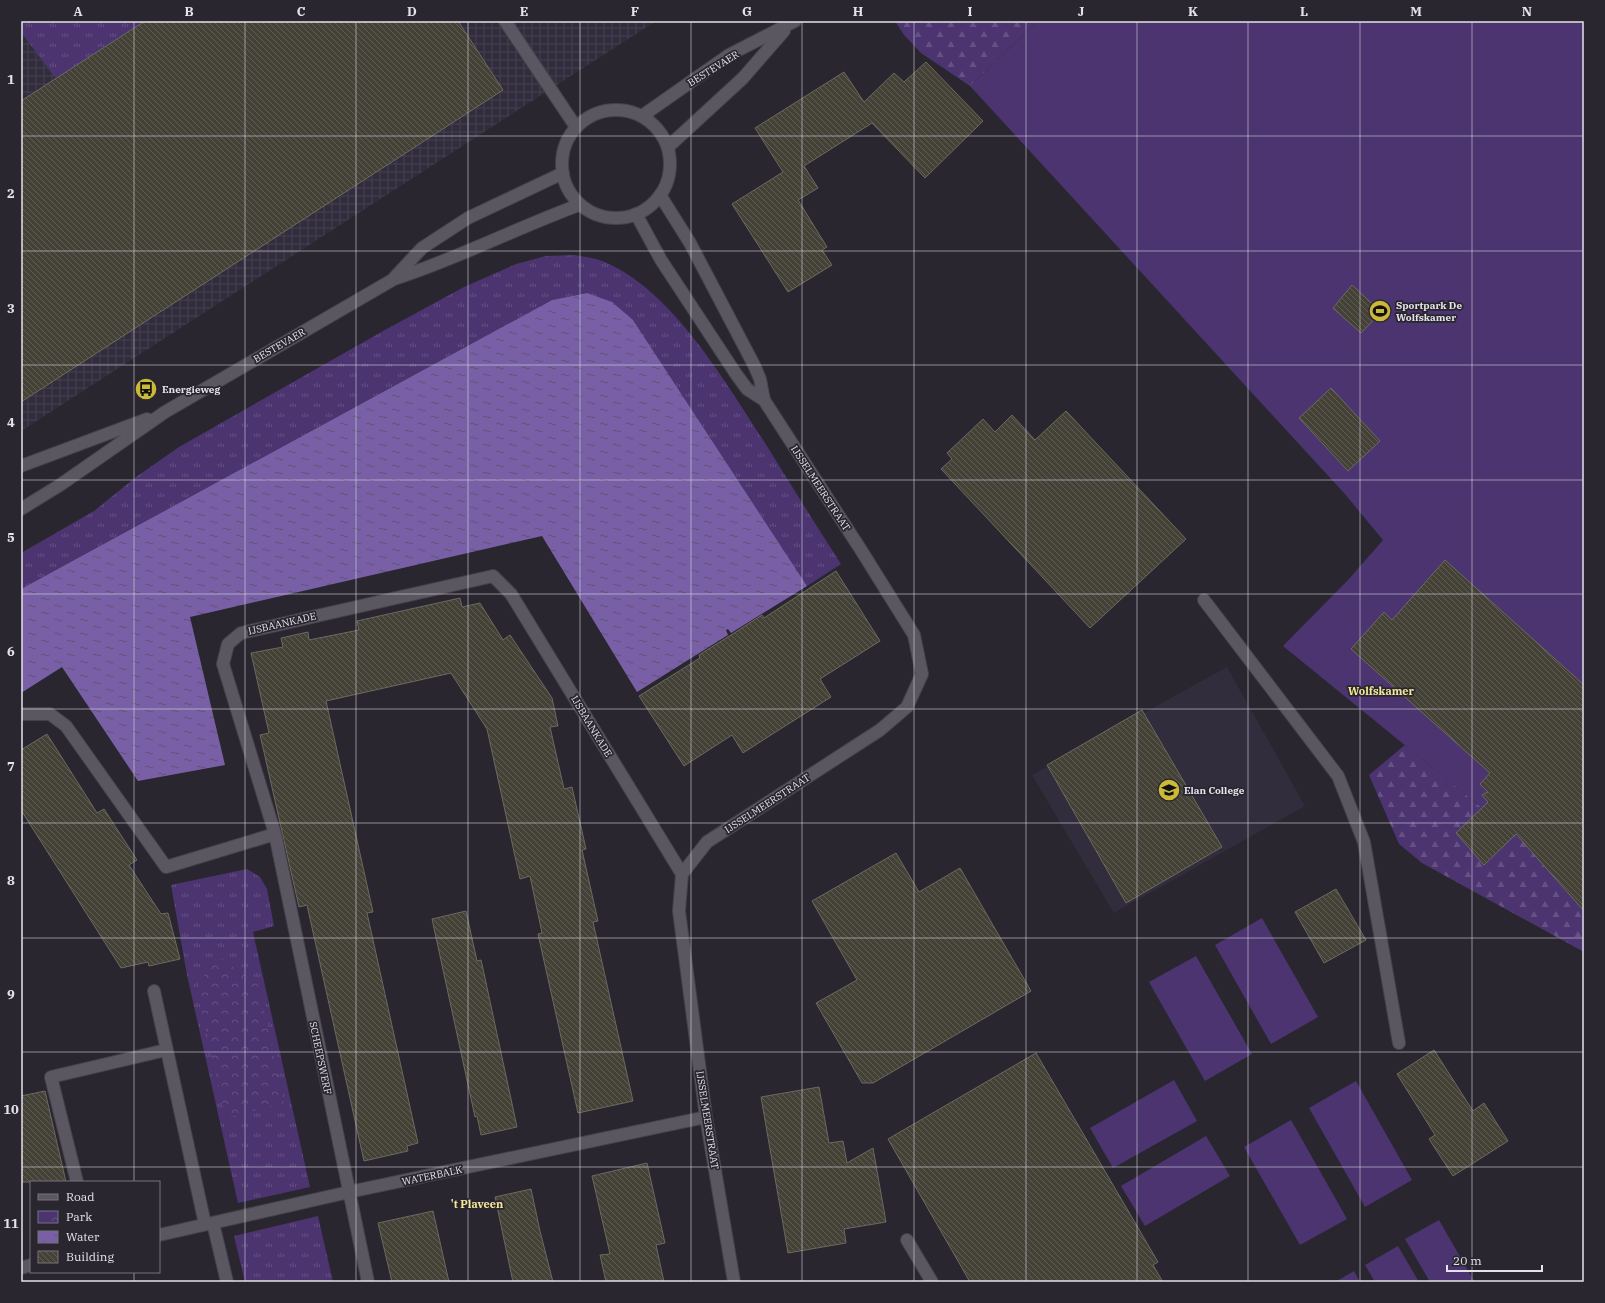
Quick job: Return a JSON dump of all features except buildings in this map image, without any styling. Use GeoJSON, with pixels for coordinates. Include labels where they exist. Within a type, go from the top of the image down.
{"type":"FeatureCollection","features":[{"type":"Feature","properties":{"kind":"street"},"geometry":{"type":"LineString","coordinates":[[505,21],[576,127]]}},
{"type":"Feature","properties":{"kind":"street","name":"BESTEVAER"},"geometry":{"type":"LineString","coordinates":[[642,116],[724,59],[792,23]]}},
{"type":"Feature","properties":{"kind":"street","name":"BESTEVAER"},"geometry":{"type":"LineString","coordinates":[[668,147],[743,78],[792,23]]}},
{"type":"Feature","properties":{"kind":"street"},"geometry":{"type":"LineString","coordinates":[[607,111],[625,111],[642,116],[656,127],[668,147],[670,169],[664,191],[648,208],[636,214],[625,218],[600,217],[579,205],[564,184],[561,164],[565,144],[576,127],[590,116],[607,111]]}},
{"type":"Feature","properties":{"kind":"street","name":"BESTEVAER"},"geometry":{"type":"LineString","coordinates":[[394,278],[422,248],[468,218],[563,173]]}},
{"type":"Feature","properties":{"kind":"street","name":"IJSSELMEERSTRAAT"},"geometry":{"type":"LineString","coordinates":[[660,195],[690,243],[754,365],[760,379],[764,400],[914,635],[922,674],[907,706],[880,730],[707,842],[682,874],[679,911],[706,1117],[734,1282]]}},
{"type":"Feature","properties":{"kind":"street","name":"BESTEVAER"},"geometry":{"type":"LineString","coordinates":[[21,509],[60,486],[165,412],[394,278],[423,269],[501,238],[536,221],[579,205]]}},
{"type":"Feature","properties":{"kind":"street","name":"IJSSELMEERSTRAAT"},"geometry":{"type":"LineString","coordinates":[[636,214],[661,260],[736,374],[747,389],[764,400]]}},
{"type":"Feature","properties":{"kind":"street","name":"BESTEVAER"},"geometry":{"type":"LineString","coordinates":[[21,466],[165,412]]}},
{"type":"Feature","properties":{"kind":"street","name":"IJSBAANKADE"},"geometry":{"type":"LineString","coordinates":[[275,834],[223,664],[228,644],[242,633],[493,576],[512,594],[682,874]]}},
{"type":"Feature","properties":{"kind":"street"},"geometry":{"type":"LineString","coordinates":[[1204,600],[1338,776],[1364,842],[1399,1043]]}},
{"type":"Feature","properties":{"kind":"street"},"geometry":{"type":"LineString","coordinates":[[21,714],[50,714],[66,726],[166,867],[275,834]]}},
{"type":"Feature","properties":{"kind":"street","name":"SCHEEPSWERF"},"geometry":{"type":"LineString","coordinates":[[275,834],[368,1282]]}},
{"type":"Feature","properties":{"kind":"street"},"geometry":{"type":"LineString","coordinates":[[154,991],[166,1050],[209,1223],[227,1282]]}},
{"type":"Feature","properties":{"kind":"street"},"geometry":{"type":"LineString","coordinates":[[77,1181],[51,1077],[166,1050]]}},
{"type":"Feature","properties":{"kind":"street","name":"WATERBALK"},"geometry":{"type":"LineString","coordinates":[[160,1235],[349,1192],[706,1117]]}},
{"type":"Feature","properties":{"kind":"street"},"geometry":{"type":"LineString","coordinates":[[907,1240],[928,1280]]}},
{"type":"Feature","properties":{"kind":"shaded area"},"geometry":{"type":"Polygon","coordinates":[[[21,21],[656,21],[21,431],[21,21]]]}},
{"type":"Feature","properties":{"kind":"shaded area","name":"Elan College"},"geometry":{"type":"Polygon","coordinates":[[[1227,667],[1305,806],[1114,913],[1032,775],[1227,667]]]}},
{"type":"Feature","properties":{"kind":"green space"},"geometry":{"type":"Polygon","coordinates":[[[21,21],[158,21],[71,99],[21,32],[21,21]]]}},
{"type":"Feature","properties":{"kind":"green space"},"geometry":{"type":"Polygon","coordinates":[[[895,21],[1038,21],[970,86],[921,53],[904,35],[895,21]]]}},
{"type":"Feature","properties":{"kind":"green space","name":"Sportpark De Wolfskamer"},"geometry":{"type":"Polygon","coordinates":[[[1038,21],[1584,21],[1584,891],[1283,646],[1349,579],[1383,540],[1344,493],[970,86],[1038,21]]]}},
{"type":"Feature","properties":{"kind":"green space"},"geometry":{"type":"Polygon","coordinates":[[[575,255],[603,261],[631,277],[654,295],[676,317],[716,368],[841,564],[807,586],[633,320],[587,293],[552,300],[21,589],[21,553],[94,511],[136,477],[179,447],[383,331],[464,287],[516,264],[546,256],[575,255]]]}},
{"type":"Feature","properties":{"kind":"green space"},"geometry":{"type":"Polygon","coordinates":[[[1405,745],[1584,891],[1584,952],[1422,863],[1399,844],[1369,775],[1405,745]]]}},
{"type":"Feature","properties":{"kind":"green space"},"geometry":{"type":"Polygon","coordinates":[[[247,869],[260,877],[267,889],[274,926],[253,932],[310,1187],[238,1203],[187,975],[171,885],[247,869]]]}},
{"type":"Feature","properties":{"kind":"green space"},"geometry":{"type":"Polygon","coordinates":[[[1262,918],[1318,1017],[1271,1044],[1215,945],[1262,918]]]}},
{"type":"Feature","properties":{"kind":"green space"},"geometry":{"type":"Polygon","coordinates":[[[218,956],[259,986],[284,1103],[226,1118],[196,987],[218,956]]]}},
{"type":"Feature","properties":{"kind":"green space"},"geometry":{"type":"Polygon","coordinates":[[[1196,956],[1252,1054],[1205,1081],[1149,982],[1196,956]]]}},
{"type":"Feature","properties":{"kind":"green space"},"geometry":{"type":"Polygon","coordinates":[[[1174,1080],[1197,1121],[1113,1168],[1090,1128],[1174,1080]]]}},
{"type":"Feature","properties":{"kind":"green space"},"geometry":{"type":"Polygon","coordinates":[[[1356,1081],[1412,1180],[1365,1207],[1309,1108],[1356,1081]]]}},
{"type":"Feature","properties":{"kind":"green space"},"geometry":{"type":"Polygon","coordinates":[[[1291,1120],[1347,1219],[1300,1245],[1244,1147],[1291,1120]]]}},
{"type":"Feature","properties":{"kind":"green space"},"geometry":{"type":"Polygon","coordinates":[[[1206,1136],[1230,1176],[1145,1226],[1121,1186],[1206,1136]]]}},
{"type":"Feature","properties":{"kind":"green space"},"geometry":{"type":"Polygon","coordinates":[[[318,1216],[333,1282],[245,1282],[234,1236],[318,1216]]]}},
{"type":"Feature","properties":{"kind":"green space"},"geometry":{"type":"Polygon","coordinates":[[[1439,1220],[1474,1281],[1473,1282],[1430,1282],[1405,1239],[1439,1220]]]}},
{"type":"Feature","properties":{"kind":"green space"},"geometry":{"type":"Polygon","coordinates":[[[1398,1246],[1419,1282],[1375,1282],[1365,1265],[1398,1246]]]}},
{"type":"Feature","properties":{"kind":"green space"},"geometry":{"type":"Polygon","coordinates":[[[1354,1271],[1360,1282],[1335,1282],[1354,1271]]]}},
{"type":"Feature","properties":{"kind":"water"},"geometry":{"type":"Polygon","coordinates":[[[587,293],[612,302],[633,320],[807,586],[731,633],[728,629],[726,630],[728,635],[637,692],[542,536],[190,617],[225,765],[138,781],[62,667],[21,693],[21,589],[552,300],[587,293]]]}},
{"type":"Feature","properties":{"kind":"place","name":"Sportpark De Wolfskamer"},"geometry":{"type":"Point","coordinates":[1380,311]}},
{"type":"Feature","properties":{"kind":"place","name":"Energieweg"},"geometry":{"type":"Point","coordinates":[146,389]}},
{"type":"Feature","properties":{"kind":"place","name":"Elan College"},"geometry":{"type":"Point","coordinates":[1169,790]}},
{"type":"Feature","properties":{"kind":"district","name":"Wolfskamer"},"geometry":{"type":"Point","coordinates":[1381,691]}},
{"type":"Feature","properties":{"kind":"district","name":"'t Plaveen"},"geometry":{"type":"Point","coordinates":[477,1204]}}]}
